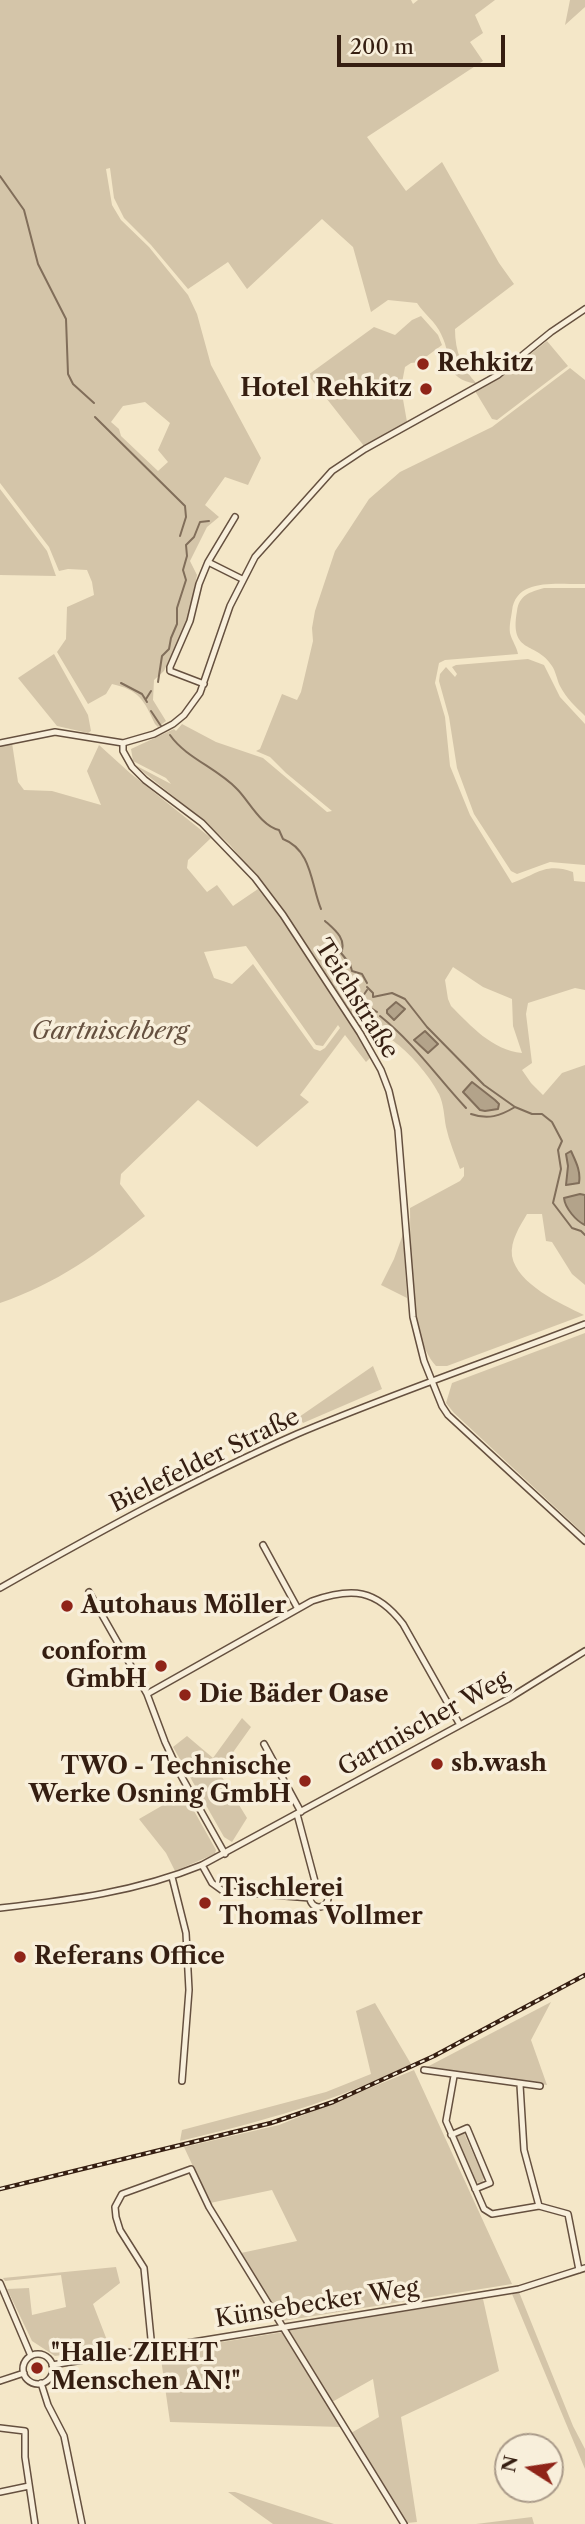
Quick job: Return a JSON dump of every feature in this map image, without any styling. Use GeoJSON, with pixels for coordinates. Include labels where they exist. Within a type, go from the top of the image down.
{"type":"FeatureCollection","features":[{"type":"Feature","properties":{"kind":"street"},"geometry":{"type":"LineString","coordinates":[[0,743],[55,732],[122,743],[154,734],[173,724],[192,706],[204,684],[230,606],[255,557],[332,471],[365,449],[498,375],[551,332],[585,309]]}},
{"type":"Feature","properties":{"kind":"street"},"geometry":{"type":"LineString","coordinates":[[204,684],[170,671],[170,667],[190,621],[199,584],[208,562],[235,517]]}},
{"type":"Feature","properties":{"kind":"street"},"geometry":{"type":"LineString","coordinates":[[208,562],[242,579]]}},
{"type":"Feature","properties":{"kind":"street","name":"Teichstraße"},"geometry":{"type":"LineString","coordinates":[[122,743],[132,767],[202,823],[254,878],[283,915],[360,1032],[381,1070],[398,1130],[411,1303],[424,1361],[432,1382],[448,1415],[585,1541]]}},
{"type":"Feature","properties":{"kind":"street","name":"Bielefelder Straße"},"geometry":{"type":"LineString","coordinates":[[0,1588],[190,1485],[299,1434],[585,1324]]}},
{"type":"Feature","properties":{"kind":"street"},"geometry":{"type":"LineString","coordinates":[[263,1545],[298,1609]]}},
{"type":"Feature","properties":{"kind":"street"},"geometry":{"type":"LineString","coordinates":[[89,1592],[147,1695],[169,1752],[225,1854]]}},
{"type":"Feature","properties":{"kind":"street"},"geometry":{"type":"LineString","coordinates":[[147,1695],[312,1601],[340,1592],[357,1593],[383,1603],[402,1624],[460,1725]]}},
{"type":"Feature","properties":{"kind":"street","name":"Gartnischer Weg"},"geometry":{"type":"LineString","coordinates":[[0,1908],[107,1894],[172,1877],[202,1865],[508,1699],[585,1651]]}},
{"type":"Feature","properties":{"kind":"street"},"geometry":{"type":"LineString","coordinates":[[264,1744],[299,1813],[317,1889]]}},
{"type":"Feature","properties":{"kind":"street"},"geometry":{"type":"LineString","coordinates":[[202,1865],[212,1884],[223,1891],[310,1898]]}},
{"type":"Feature","properties":{"kind":"street"},"geometry":{"type":"LineString","coordinates":[[172,1877],[186,1933],[189,1990],[182,2081]]}},
{"type":"Feature","properties":{"kind":"street"},"geometry":{"type":"LineString","coordinates":[[310,1898],[311,1893],[317,1889]]}},
{"type":"Feature","properties":{"kind":"street"},"geometry":{"type":"LineString","coordinates":[[310,1898],[316,1907],[326,1903],[326,1892],[317,1889]]}},
{"type":"Feature","properties":{"kind":"street"},"geometry":{"type":"LineString","coordinates":[[424,2070],[540,2086]]}},
{"type":"Feature","properties":{"kind":"street"},"geometry":{"type":"LineString","coordinates":[[454,2076],[446,2121],[484,2209],[492,2214],[539,2206],[568,2214],[582,2269]]}},
{"type":"Feature","properties":{"kind":"street"},"geometry":{"type":"LineString","coordinates":[[520,2085],[524,2150],[539,2206]]}},
{"type":"Feature","properties":{"kind":"street"},"geometry":{"type":"LineString","coordinates":[[452,2135],[467,2128],[490,2183],[475,2189]]}},
{"type":"Feature","properties":{"kind":"street"},"geometry":{"type":"LineString","coordinates":[[152,2349],[144,2268],[120,2230],[115,2207],[122,2194],[191,2169],[209,2207],[404,2524]]}},
{"type":"Feature","properties":{"kind":"street","name":"Künsebecker Weg"},"geometry":{"type":"LineString","coordinates":[[52,2365],[519,2288],[582,2269]]}},
{"type":"Feature","properties":{"kind":"street"},"geometry":{"type":"LineString","coordinates":[[0,2283],[31,2356]]}},
{"type":"Feature","properties":{"kind":"street"},"geometry":{"type":"LineString","coordinates":[[44,2355],[52,2365],[51,2376],[41,2383],[30,2382],[24,2373],[26,2360],[31,2356],[44,2355]]}},
{"type":"Feature","properties":{"kind":"street"},"geometry":{"type":"LineString","coordinates":[[0,2381],[24,2373]]}},
{"type":"Feature","properties":{"kind":"street"},"geometry":{"type":"LineString","coordinates":[[41,2383],[48,2405],[64,2435],[82,2524]]}},
{"type":"Feature","properties":{"kind":"street"},"geometry":{"type":"LineString","coordinates":[[0,2428],[25,2431],[25,2457],[34,2524]]}},
{"type":"Feature","properties":{"kind":"street"},"geometry":{"type":"LineString","coordinates":[[0,2492],[29,2486]]}},
{"type":"Feature","properties":{"kind":"green space"},"geometry":{"type":"Polygon","coordinates":[[[0,0],[411,0],[413,4],[418,0],[495,0],[475,15],[483,33],[470,42],[483,61],[367,137],[406,191],[442,162],[499,263],[514,284],[455,329],[460,359],[477,384],[458,377],[454,372],[439,330],[417,303],[388,300],[371,312],[353,247],[322,219],[247,289],[228,262],[188,289],[124,218],[114,198],[110,168],[106,169],[112,205],[121,220],[149,247],[188,295],[197,314],[211,365],[261,458],[248,485],[225,477],[205,505],[219,517],[207,527],[190,561],[197,575],[188,620],[164,671],[154,680],[153,700],[166,721],[158,727],[140,697],[121,686],[112,684],[106,694],[88,704],[57,652],[66,639],[67,607],[94,595],[92,582],[87,570],[59,571],[49,547],[0,483],[0,0]],[[145,402],[123,406],[111,422],[119,429],[121,436],[158,471],[168,462],[158,450],[170,423],[145,402]]]}},
{"type":"Feature","properties":{"kind":"green space"},"geometry":{"type":"Polygon","coordinates":[[[570,0],[585,0],[585,7],[565,25],[570,0]]]}},
{"type":"Feature","properties":{"kind":"green space"},"geometry":{"type":"Polygon","coordinates":[[[421,316],[438,335],[442,345],[419,362],[405,367],[401,388],[407,422],[364,446],[308,375],[374,327],[395,335],[421,316]]]}},
{"type":"Feature","properties":{"kind":"green space"},"geometry":{"type":"Polygon","coordinates":[[[547,341],[568,366],[497,420],[492,419],[475,391],[503,376],[547,341]]]}},
{"type":"Feature","properties":{"kind":"green space","name":"Gartnischberg"},"geometry":{"type":"Polygon","coordinates":[[[570,368],[585,380],[585,584],[540,585],[521,593],[515,600],[510,628],[518,654],[445,660],[439,663],[435,683],[445,717],[450,766],[470,815],[512,883],[555,868],[573,872],[574,881],[585,882],[585,990],[575,988],[528,1003],[526,1014],[532,1063],[522,1070],[543,1095],[562,1073],[585,1065],[585,1195],[564,1198],[572,1214],[585,1225],[585,1285],[572,1274],[552,1242],[546,1241],[542,1214],[527,1214],[516,1234],[512,1250],[516,1266],[531,1284],[552,1299],[584,1315],[447,1366],[436,1366],[419,1333],[415,1312],[410,1208],[460,1181],[464,1176],[464,1167],[460,1169],[447,1132],[442,1102],[426,1073],[392,1040],[368,1030],[357,1033],[370,1058],[366,1062],[345,1035],[300,1095],[309,1102],[257,1147],[198,1100],[121,1174],[120,1184],[145,1216],[59,1277],[0,1303],[0,746],[12,743],[18,782],[24,790],[52,791],[101,805],[87,771],[99,745],[211,838],[188,860],[187,868],[207,892],[217,885],[233,906],[258,889],[274,909],[279,904],[230,845],[135,765],[171,784],[166,778],[133,761],[131,749],[174,729],[176,731],[182,724],[216,742],[263,758],[327,812],[332,811],[270,757],[256,751],[260,749],[282,694],[297,700],[301,692],[313,641],[315,611],[335,551],[369,499],[400,472],[492,427],[570,368]],[[246,946],[204,952],[214,978],[232,984],[253,964],[314,1049],[320,1051],[325,1048],[340,1028],[338,1025],[323,1046],[316,1045],[246,946]],[[453,967],[445,980],[451,1006],[466,1021],[492,1042],[522,1053],[513,1026],[512,999],[483,987],[453,967]],[[425,1031],[415,1039],[428,1053],[437,1046],[425,1031]],[[463,1091],[480,1110],[498,1109],[495,1100],[463,1091]]]}},
{"type":"Feature","properties":{"kind":"green space"},"geometry":{"type":"Polygon","coordinates":[[[0,489],[47,551],[56,576],[0,575],[0,489]]]}},
{"type":"Feature","properties":{"kind":"green space"},"geometry":{"type":"Polygon","coordinates":[[[544,588],[585,588],[585,716],[565,694],[546,658],[526,646],[517,635],[517,611],[520,601],[530,593],[544,588]]]}},
{"type":"Feature","properties":{"kind":"green space"},"geometry":{"type":"Polygon","coordinates":[[[54,654],[88,715],[91,731],[88,733],[57,726],[18,678],[54,654]]]}},
{"type":"Feature","properties":{"kind":"green space"},"geometry":{"type":"Polygon","coordinates":[[[528,659],[544,665],[560,697],[585,724],[585,865],[550,862],[517,874],[511,871],[474,814],[457,768],[449,717],[439,681],[440,674],[446,667],[455,677],[457,674],[452,667],[456,665],[528,659]]]}},
{"type":"Feature","properties":{"kind":"green space"},"geometry":{"type":"Polygon","coordinates":[[[403,1234],[407,1298],[381,1285],[403,1234]]]}},
{"type":"Feature","properties":{"kind":"green space"},"geometry":{"type":"Polygon","coordinates":[[[585,1333],[585,1535],[446,1403],[452,1383],[585,1333]]]}},
{"type":"Feature","properties":{"kind":"green space"},"geometry":{"type":"Polygon","coordinates":[[[373,1366],[382,1389],[303,1423],[299,1417],[373,1366]]]}},
{"type":"Feature","properties":{"kind":"green space"},"geometry":{"type":"Polygon","coordinates":[[[242,1718],[251,1727],[219,1772],[247,1818],[232,1842],[224,1837],[173,1747],[187,1736],[213,1758],[242,1718]]]}},
{"type":"Feature","properties":{"kind":"green space"},"geometry":{"type":"Polygon","coordinates":[[[184,1793],[216,1850],[215,1854],[175,1871],[166,1853],[139,1819],[184,1793]]]}},
{"type":"Feature","properties":{"kind":"green space"},"geometry":{"type":"Polygon","coordinates":[[[551,2002],[531,2040],[547,2085],[427,2067],[551,2002]]]}},
{"type":"Feature","properties":{"kind":"green space"},"geometry":{"type":"Polygon","coordinates":[[[375,2003],[411,2064],[326,2100],[180,2141],[182,2130],[326,2092],[371,2074],[356,2011],[375,2003]]]}},
{"type":"Feature","properties":{"kind":"green space"},"geometry":{"type":"Polygon","coordinates":[[[414,2070],[512,2284],[283,2321],[241,2253],[297,2241],[272,2190],[210,2203],[184,2147],[279,2125],[414,2070]]]}},
{"type":"Feature","properties":{"kind":"green space"},"geometry":{"type":"Polygon","coordinates":[[[464,2133],[484,2178],[482,2183],[474,2182],[456,2139],[459,2134],[464,2133]]]}},
{"type":"Feature","properties":{"kind":"green space"},"geometry":{"type":"Polygon","coordinates":[[[116,2267],[120,2283],[93,2304],[110,2348],[55,2356],[32,2341],[7,2289],[29,2288],[32,2315],[66,2307],[61,2275],[5,2281],[3,2278],[116,2267]]]}},
{"type":"Feature","properties":{"kind":"green space"},"geometry":{"type":"Polygon","coordinates":[[[519,2292],[573,2426],[585,2449],[585,2469],[512,2294],[519,2292]]]}},
{"type":"Feature","properties":{"kind":"green space"},"geometry":{"type":"Polygon","coordinates":[[[483,2299],[499,2371],[401,2417],[417,2522],[407,2523],[351,2433],[379,2417],[373,2379],[332,2402],[289,2330],[483,2299]]]}},
{"type":"Feature","properties":{"kind":"green space"},"geometry":{"type":"Polygon","coordinates":[[[284,2332],[341,2427],[170,2422],[160,2352],[284,2332]]]}},
{"type":"Feature","properties":{"kind":"green space"},"geometry":{"type":"Polygon","coordinates":[[[228,2492],[235,2492],[334,2524],[273,2524],[228,2492]]]}},
{"type":"Feature","properties":{"kind":"green space"},"geometry":{"type":"Polygon","coordinates":[[[532,2517],[534,2524],[476,2524],[532,2517]]]}},
{"type":"Feature","properties":{"kind":"shaded area"},"geometry":{"type":"Polygon","coordinates":[[[396,1002],[405,1009],[394,1020],[387,1010],[396,1002]]]}},
{"type":"Feature","properties":{"kind":"shaded area"},"geometry":{"type":"Polygon","coordinates":[[[425,1031],[438,1044],[428,1053],[414,1040],[425,1031]]]}},
{"type":"Feature","properties":{"kind":"shaded area"},"geometry":{"type":"Polygon","coordinates":[[[472,1082],[499,1104],[498,1109],[480,1110],[463,1092],[472,1082]]]}},
{"type":"Feature","properties":{"kind":"shaded area"},"geometry":{"type":"Polygon","coordinates":[[[571,1151],[579,1171],[579,1183],[566,1185],[566,1154],[571,1151]]]}},
{"type":"Feature","properties":{"kind":"shaded area"},"geometry":{"type":"Polygon","coordinates":[[[585,1195],[585,1225],[572,1214],[564,1198],[585,1195]]]}},
{"type":"Feature","properties":{"kind":"waterway"},"geometry":{"type":"LineString","coordinates":[[0,176],[24,210],[38,264],[66,319],[68,374],[73,384],[94,403]]}},
{"type":"Feature","properties":{"kind":"waterway"},"geometry":{"type":"LineString","coordinates":[[95,417],[185,506],[186,517],[180,536]]}},
{"type":"Feature","properties":{"kind":"waterway"},"geometry":{"type":"LineString","coordinates":[[158,682],[162,656],[169,649],[177,624],[177,608],[186,580],[183,570],[187,556],[186,545],[194,537],[200,522],[209,521]]}},
{"type":"Feature","properties":{"kind":"waterway"},"geometry":{"type":"LineString","coordinates":[[121,683],[142,694],[147,702]]}},
{"type":"Feature","properties":{"kind":"waterway"},"geometry":{"type":"LineString","coordinates":[[146,699],[151,691]]}},
{"type":"Feature","properties":{"kind":"waterway"},"geometry":{"type":"LineString","coordinates":[[151,711],[161,726]]}},
{"type":"Feature","properties":{"kind":"waterway"},"geometry":{"type":"LineString","coordinates":[[170,735],[184,750],[229,782],[267,824],[279,830],[283,839],[300,851],[309,869],[321,909]]}},
{"type":"Feature","properties":{"kind":"waterway"},"geometry":{"type":"LineString","coordinates":[[325,921],[341,939],[341,953],[352,971],[362,974],[367,983]]}},
{"type":"Feature","properties":{"kind":"waterway"},"geometry":{"type":"LineString","coordinates":[[367,987],[373,997],[392,993],[405,999],[427,1027],[484,1085],[515,1107],[532,1114],[542,1114],[552,1122],[562,1141],[558,1150],[561,1169],[553,1203],[572,1228],[585,1235]]}},
{"type":"Feature","properties":{"kind":"waterway"},"geometry":{"type":"LineString","coordinates":[[367,990],[363,996],[368,1006],[377,1012]]}},
{"type":"Feature","properties":{"kind":"waterway"},"geometry":{"type":"LineString","coordinates":[[380,1016],[415,1049],[466,1108]]}},
{"type":"Feature","properties":{"kind":"waterway"},"geometry":{"type":"LineString","coordinates":[[471,1114],[494,1116],[515,1107]]}},
{"type":"Feature","properties":{"kind":"railway"},"geometry":{"type":"LineString","coordinates":[[0,2189],[271,2123],[333,2102],[434,2056],[585,1975]]}},
{"type":"Feature","properties":{"kind":"place","name":"Rehkitz"},"geometry":{"type":"Point","coordinates":[423,364]}},
{"type":"Feature","properties":{"kind":"place","name":"Hotel Rehkitz"},"geometry":{"type":"Point","coordinates":[426,389]}},
{"type":"Feature","properties":{"kind":"place","name":"Autohaus Möller"},"geometry":{"type":"Point","coordinates":[67,1606]}},
{"type":"Feature","properties":{"kind":"place","name":"conform GmbH"},"geometry":{"type":"Point","coordinates":[161,1666]}},
{"type":"Feature","properties":{"kind":"place","name":"Die Bäder Oase"},"geometry":{"type":"Point","coordinates":[185,1695]}},
{"type":"Feature","properties":{"kind":"place","name":"sb.wash"},"geometry":{"type":"Point","coordinates":[437,1764]}},
{"type":"Feature","properties":{"kind":"place","name":"TWO - Technische Werke Osning GmbH"},"geometry":{"type":"Point","coordinates":[305,1781]}},
{"type":"Feature","properties":{"kind":"place","name":"Tischlerei Thomas Vollmer"},"geometry":{"type":"Point","coordinates":[205,1903]}},
{"type":"Feature","properties":{"kind":"place","name":"Referans Office"},"geometry":{"type":"Point","coordinates":[20,1957]}},
{"type":"Feature","properties":{"kind":"place","name":"\"Halle ZIEHT Menschen AN!\""},"geometry":{"type":"Point","coordinates":[37,2368]}}]}
